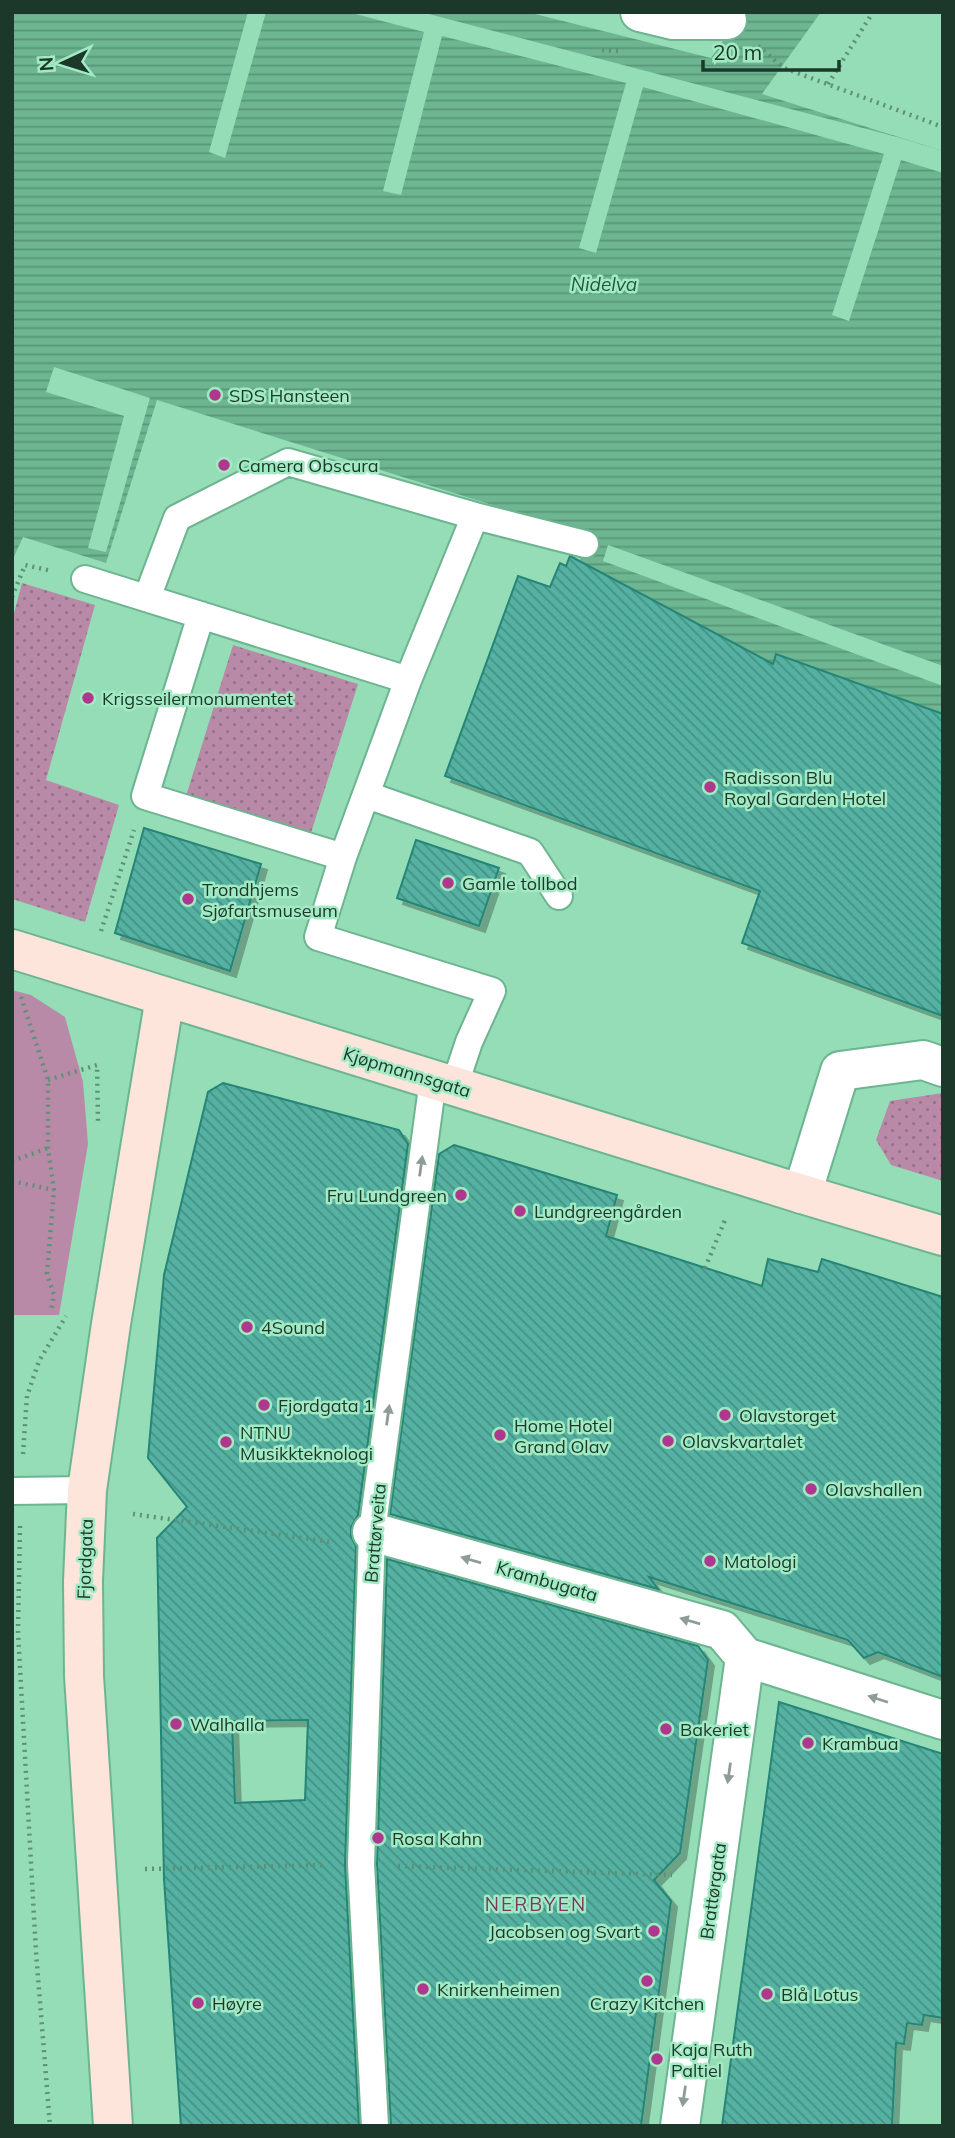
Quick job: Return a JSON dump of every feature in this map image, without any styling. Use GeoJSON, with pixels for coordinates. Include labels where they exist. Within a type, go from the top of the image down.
{"type":"FeatureCollection","features":[{"type":"Feature","properties":{"kind":"street"},"geometry":{"type":"LineString","coordinates":[[640,12],[673,20],[727,20]]}},
{"type":"Feature","properties":{"kind":"street","name":"Kjøpmannsgata"},"geometry":{"type":"LineString","coordinates":[[12,949],[943,1236]]}},
{"type":"Feature","properties":{"kind":"street","name":"Fjordgata"},"geometry":{"type":"LineString","coordinates":[[113,2126],[84,1676],[83,1581],[87,1490],[164,997]]}},
{"type":"Feature","properties":{"kind":"street"},"geometry":{"type":"LineString","coordinates":[[802,1194],[840,1071],[923,1060],[943,1067]]}},
{"type":"Feature","properties":{"kind":"street","name":"Krambugata"},"geometry":{"type":"LineString","coordinates":[[372,1532],[722,1630],[745,1657]]}},
{"type":"Feature","properties":{"kind":"street"},"geometry":{"type":"LineString","coordinates":[[745,1657],[943,1720]]}},
{"type":"Feature","properties":{"kind":"street","name":"Brattørgata"},"geometry":{"type":"LineString","coordinates":[[680,2126],[745,1657]]}},
{"type":"Feature","properties":{"kind":"lane"},"geometry":{"type":"LineString","coordinates":[[147,598],[177,518],[288,463],[585,544]]}},
{"type":"Feature","properties":{"kind":"lane"},"geometry":{"type":"LineString","coordinates":[[201,615],[145,796],[343,857],[408,680],[475,516]]}},
{"type":"Feature","properties":{"kind":"lane"},"geometry":{"type":"LineString","coordinates":[[85,579],[408,680]]}},
{"type":"Feature","properties":{"kind":"lane"},"geometry":{"type":"LineString","coordinates":[[367,795],[530,852],[559,896]]}},
{"type":"Feature","properties":{"kind":"lane","name":"Brattørveita"},"geometry":{"type":"LineString","coordinates":[[343,857],[318,937],[492,991],[469,1042],[444,1083],[372,1532],[361,1864],[375,2126]]}},
{"type":"Feature","properties":{"kind":"lane"},"geometry":{"type":"LineString","coordinates":[[12,1492],[87,1490]]}},
{"type":"Feature","properties":{"kind":"path"},"geometry":{"type":"LineString","coordinates":[[828,84],[873,12]]}},
{"type":"Feature","properties":{"kind":"path"},"geometry":{"type":"LineString","coordinates":[[784,68],[943,127]]}},
{"type":"Feature","properties":{"kind":"path"},"geometry":{"type":"LineString","coordinates":[[12,597],[25,565],[85,579]]}},
{"type":"Feature","properties":{"kind":"path"},"geometry":{"type":"LineString","coordinates":[[100,935],[145,796]]}},
{"type":"Feature","properties":{"kind":"path"},"geometry":{"type":"LineString","coordinates":[[18,987],[48,1080],[48,1148],[54,1190],[47,1275],[54,1295],[51,1311]]}},
{"type":"Feature","properties":{"kind":"path"},"geometry":{"type":"LineString","coordinates":[[48,1080],[97,1065]]}},
{"type":"Feature","properties":{"kind":"path"},"geometry":{"type":"LineString","coordinates":[[12,1161],[48,1148]]}},
{"type":"Feature","properties":{"kind":"path"},"geometry":{"type":"LineString","coordinates":[[12,1181],[54,1190]]}},
{"type":"Feature","properties":{"kind":"path"},"geometry":{"type":"LineString","coordinates":[[705,1268],[726,1220]]}},
{"type":"Feature","properties":{"kind":"path"},"geometry":{"type":"LineString","coordinates":[[133,1514],[332,1543],[372,1532]]}},
{"type":"Feature","properties":{"kind":"path"},"geometry":{"type":"LineString","coordinates":[[145,1869],[361,1864],[715,1876]]}},
{"type":"Feature","properties":{"kind":"shaded area"},"geometry":{"type":"Polygon","coordinates":[[[22,583],[95,605],[46,780],[119,805],[85,922],[12,899],[12,621],[22,583]]]}},
{"type":"Feature","properties":{"kind":"shaded area"},"geometry":{"type":"Polygon","coordinates":[[[233,645],[358,684],[310,836],[186,796],[233,645]]]}},
{"type":"Feature","properties":{"kind":"shaded area"},"geometry":{"type":"Polygon","coordinates":[[[12,990],[31,995],[65,1017],[83,1082],[88,1144],[59,1315],[12,1315],[12,990]]]}},
{"type":"Feature","properties":{"kind":"shaded area"},"geometry":{"type":"Polygon","coordinates":[[[943,1093],[943,1181],[891,1165],[876,1140],[890,1101],[943,1093]]]}},
{"type":"Feature","properties":{"kind":"water","name":"Nidelva"},"geometry":{"type":"Polygon","coordinates":[[[12,12],[527,12],[711,58],[743,12],[821,12],[762,94],[943,151],[943,736],[722,654],[575,575],[588,535],[157,400],[106,563],[23,537],[12,561],[12,12]]]}},
{"type":"Feature","properties":{"kind":"pier"},"geometry":{"type":"Polygon","coordinates":[[[248,12],[266,12],[225,158],[209,152],[248,12]]]}},
{"type":"Feature","properties":{"kind":"pier"},"geometry":{"type":"Polygon","coordinates":[[[348,12],[421,12],[897,137],[943,151],[943,173],[901,160],[849,321],[832,315],[884,154],[643,87],[596,253],[579,248],[626,83],[442,36],[401,195],[383,191],[424,32],[348,12]]]}},
{"type":"Feature","properties":{"kind":"pier"},"geometry":{"type":"Polygon","coordinates":[[[54,367],[150,398],[106,552],[88,548],[124,416],[46,392],[54,367]]]}},
{"type":"Feature","properties":{"kind":"pier"},"geometry":{"type":"Polygon","coordinates":[[[608,545],[943,666],[943,686],[603,561],[608,545]]]}},
{"type":"Feature","properties":{"kind":"building","name":"Radisson Blu Royal Garden Hotel"},"geometry":{"type":"Polygon","coordinates":[[[570,556],[773,664],[776,654],[943,714],[943,1016],[742,943],[760,891],[445,776],[518,576],[550,587],[560,563],[566,566],[570,556]]]}},
{"type":"Feature","properties":{"kind":"building","name":"Trondhjems Sjøfartsmuseum"},"geometry":{"type":"Polygon","coordinates":[[[144,828],[261,864],[230,971],[115,933],[144,828]]]}},
{"type":"Feature","properties":{"kind":"building","name":"Gamle tollbod"},"geometry":{"type":"Polygon","coordinates":[[[416,840],[499,868],[479,926],[397,898],[416,840]]]}},
{"type":"Feature","properties":{"kind":"building"},"geometry":{"type":"Polygon","coordinates":[[[223,1083],[399,1130],[408,1144],[358,1515],[351,1527],[351,1537],[356,1546],[345,1864],[359,2126],[181,2126],[164,1879],[157,1538],[187,1507],[148,1458],[164,1275],[208,1092],[223,1083]],[[308,1720],[232,1721],[235,1803],[305,1800],[308,1720]]]}},
{"type":"Feature","properties":{"kind":"building","name":"Olavskvartalet"},"geometry":{"type":"Polygon","coordinates":[[[454,1145],[617,1195],[606,1236],[762,1286],[768,1259],[818,1272],[822,1259],[943,1297],[943,1677],[878,1652],[864,1658],[848,1640],[649,1577],[658,1589],[390,1514],[439,1154],[454,1145]]]}},
{"type":"Feature","properties":{"kind":"building"},"geometry":{"type":"Polygon","coordinates":[[[387,1559],[698,1646],[708,1660],[680,1853],[654,1880],[671,1901],[641,2126],[391,2126],[377,1864],[387,1559]]]}},
{"type":"Feature","properties":{"kind":"building"},"geometry":{"type":"Polygon","coordinates":[[[779,1702],[943,1754],[943,2018],[924,2015],[922,2025],[907,2023],[904,2044],[896,2043],[892,2126],[722,2126],[779,1702]]]}},
{"type":"Feature","properties":{"kind":"place","name":"SDS Hansteen"},"geometry":{"type":"Point","coordinates":[215,395]}},
{"type":"Feature","properties":{"kind":"place","name":"Camera Obscura"},"geometry":{"type":"Point","coordinates":[224,465]}},
{"type":"Feature","properties":{"kind":"place","name":"Krigsseilermonumentet"},"geometry":{"type":"Point","coordinates":[88,698]}},
{"type":"Feature","properties":{"kind":"place","name":"Radisson Blu Royal Garden Hotel"},"geometry":{"type":"Point","coordinates":[710,787]}},
{"type":"Feature","properties":{"kind":"place","name":"Gamle tollbod"},"geometry":{"type":"Point","coordinates":[448,883]}},
{"type":"Feature","properties":{"kind":"place","name":"Trondhjems Sjøfartsmuseum"},"geometry":{"type":"Point","coordinates":[188,899]}},
{"type":"Feature","properties":{"kind":"place","name":"Fru Lundgreen"},"geometry":{"type":"Point","coordinates":[461,1195]}},
{"type":"Feature","properties":{"kind":"place","name":"Lundgreengården"},"geometry":{"type":"Point","coordinates":[520,1211]}},
{"type":"Feature","properties":{"kind":"place","name":"4Sound"},"geometry":{"type":"Point","coordinates":[247,1327]}},
{"type":"Feature","properties":{"kind":"place","name":"Fjordgata 1"},"geometry":{"type":"Point","coordinates":[264,1405]}},
{"type":"Feature","properties":{"kind":"place","name":"Olavstorget"},"geometry":{"type":"Point","coordinates":[725,1415]}},
{"type":"Feature","properties":{"kind":"place","name":"Home Hotel Grand Olav"},"geometry":{"type":"Point","coordinates":[500,1435]}},
{"type":"Feature","properties":{"kind":"place","name":"Olavskvartalet"},"geometry":{"type":"Point","coordinates":[668,1441]}},
{"type":"Feature","properties":{"kind":"place","name":"NTNU Musikkteknologi"},"geometry":{"type":"Point","coordinates":[226,1442]}},
{"type":"Feature","properties":{"kind":"place","name":"Olavshallen"},"geometry":{"type":"Point","coordinates":[811,1489]}},
{"type":"Feature","properties":{"kind":"place","name":"Matologi"},"geometry":{"type":"Point","coordinates":[710,1561]}},
{"type":"Feature","properties":{"kind":"place","name":"Walhalla"},"geometry":{"type":"Point","coordinates":[176,1724]}},
{"type":"Feature","properties":{"kind":"place","name":"Bakeriet"},"geometry":{"type":"Point","coordinates":[666,1729]}},
{"type":"Feature","properties":{"kind":"place","name":"Krambua"},"geometry":{"type":"Point","coordinates":[808,1743]}},
{"type":"Feature","properties":{"kind":"place","name":"Rosa Kahn"},"geometry":{"type":"Point","coordinates":[378,1838]}},
{"type":"Feature","properties":{"kind":"place","name":"Jacobsen og Svart"},"geometry":{"type":"Point","coordinates":[654,1931]}},
{"type":"Feature","properties":{"kind":"place","name":"Crazy Kitchen"},"geometry":{"type":"Point","coordinates":[647,1981]}},
{"type":"Feature","properties":{"kind":"place","name":"Knirkenheimen"},"geometry":{"type":"Point","coordinates":[423,1989]}},
{"type":"Feature","properties":{"kind":"place","name":"Blå Lotus"},"geometry":{"type":"Point","coordinates":[767,1994]}},
{"type":"Feature","properties":{"kind":"place","name":"Høyre"},"geometry":{"type":"Point","coordinates":[198,2003]}},
{"type":"Feature","properties":{"kind":"place","name":"Kaja Ruth Paltiel"},"geometry":{"type":"Point","coordinates":[657,2059]}},
{"type":"Feature","properties":{"kind":"district","name":"NERBYEN"},"geometry":{"type":"Point","coordinates":[536,1904]}}]}
